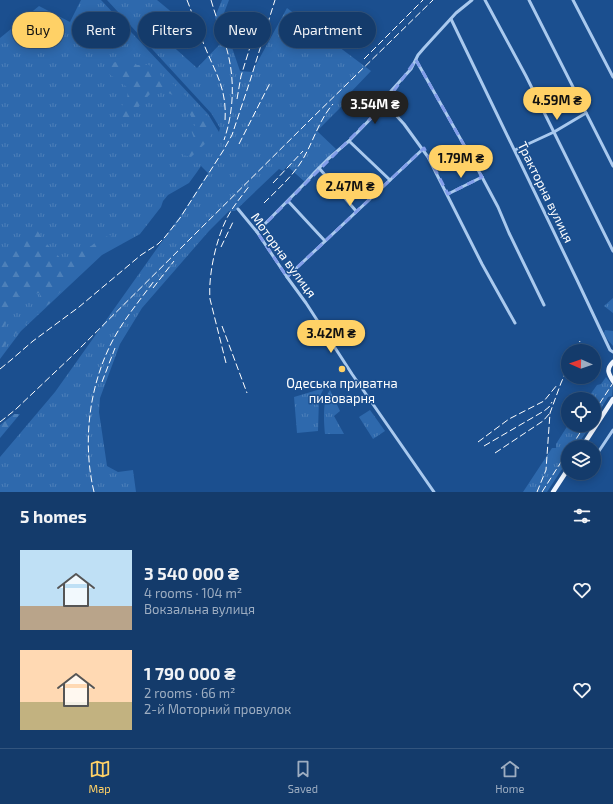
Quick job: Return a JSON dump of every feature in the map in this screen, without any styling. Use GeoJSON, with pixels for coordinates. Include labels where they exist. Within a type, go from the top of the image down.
{"type":"FeatureCollection","features":[{"type":"Feature","properties":{"kind":"main road"},"geometry":{"type":"LineString","coordinates":[[613,362],[609,366],[608,371],[613,381]]}},
{"type":"Feature","properties":{"kind":"main road"},"geometry":{"type":"LineString","coordinates":[[587,440],[613,399]]}},
{"type":"Feature","properties":{"kind":"main road"},"geometry":{"type":"LineString","coordinates":[[553,492],[561,480]]}},
{"type":"Feature","properties":{"kind":"street"},"geometry":{"type":"LineString","coordinates":[[257,232],[328,159],[349,141],[387,102],[391,91],[411,69],[424,48],[451,19],[472,0]]}},
{"type":"Feature","properties":{"kind":"street"},"geometry":{"type":"LineString","coordinates":[[485,0],[526,76],[613,251]]}},
{"type":"Feature","properties":{"kind":"street"},"geometry":{"type":"LineString","coordinates":[[529,0],[613,166]]}},
{"type":"Feature","properties":{"kind":"street"},"geometry":{"type":"LineString","coordinates":[[573,0],[613,77]]}},
{"type":"Feature","properties":{"kind":"street","name":"Тракторна вулиця"},"geometry":{"type":"LineString","coordinates":[[451,19],[578,280],[610,350],[613,352]]}},
{"type":"Feature","properties":{"kind":"street"},"geometry":{"type":"LineString","coordinates":[[416,60],[498,207],[544,305]]}},
{"type":"Feature","properties":{"kind":"street"},"geometry":{"type":"LineString","coordinates":[[387,102],[393,112],[423,149],[448,194],[482,264],[515,323]]}},
{"type":"Feature","properties":{"kind":"street"},"geometry":{"type":"LineString","coordinates":[[515,150],[554,132],[586,113]]}},
{"type":"Feature","properties":{"kind":"street"},"geometry":{"type":"LineString","coordinates":[[349,141],[390,180]]}},
{"type":"Feature","properties":{"kind":"street"},"geometry":{"type":"LineString","coordinates":[[287,277],[423,149]]}},
{"type":"Feature","properties":{"kind":"street"},"geometry":{"type":"LineString","coordinates":[[319,168],[356,211]]}},
{"type":"Feature","properties":{"kind":"street"},"geometry":{"type":"LineString","coordinates":[[448,194],[482,177]]}},
{"type":"Feature","properties":{"kind":"street"},"geometry":{"type":"LineString","coordinates":[[288,201],[325,241]]}},
{"type":"Feature","properties":{"kind":"street","name":"Моторна вулиця"},"geometry":{"type":"LineString","coordinates":[[238,209],[257,232],[287,277],[306,302],[352,374],[434,492]]}},
{"type":"Feature","properties":{"kind":"street"},"geometry":{"type":"LineString","coordinates":[[601,447],[613,430]]}},
{"type":"Feature","properties":{"kind":"highlighted area"},"geometry":{"type":"Polygon","coordinates":[[[416,60],[482,177],[448,194],[424,148],[287,277],[257,232],[383,106],[416,60]]]}},
{"type":"Feature","properties":{"kind":"green space"},"geometry":{"type":"Polygon","coordinates":[[[81,0],[101,0],[112,12],[75,12],[81,0]]]}},
{"type":"Feature","properties":{"kind":"green space"},"geometry":{"type":"Polygon","coordinates":[[[107,0],[157,0],[172,12],[138,12],[138,34],[130,25],[130,12],[118,12],[107,0]]]}},
{"type":"Feature","properties":{"kind":"green space"},"geometry":{"type":"Polygon","coordinates":[[[222,0],[229,0],[224,12],[217,12],[222,0]]]}},
{"type":"Feature","properties":{"kind":"green space"},"geometry":{"type":"Polygon","coordinates":[[[39,6],[51,12],[32,12],[39,6]]]}},
{"type":"Feature","properties":{"kind":"green space"},"geometry":{"type":"Polygon","coordinates":[[[287,8],[292,12],[285,12],[287,8]]]}},
{"type":"Feature","properties":{"kind":"green space"},"geometry":{"type":"Polygon","coordinates":[[[72,18],[72,48],[130,48],[130,31],[138,39],[138,48],[146,48],[208,114],[219,132],[220,128],[211,113],[151,48],[175,48],[197,68],[216,48],[232,48],[240,71],[252,72],[265,48],[271,48],[271,37],[279,23],[279,48],[340,48],[371,71],[349,94],[351,97],[317,131],[336,149],[305,182],[287,166],[283,171],[279,169],[235,211],[229,211],[209,231],[142,308],[120,344],[100,398],[99,412],[107,466],[118,472],[133,470],[136,492],[0,492],[0,457],[55,392],[185,209],[208,173],[201,166],[189,183],[168,195],[163,201],[161,207],[140,234],[102,255],[21,331],[0,359],[0,38],[12,28],[12,48],[64,48],[64,19],[70,22],[72,18]]]}},
{"type":"Feature","properties":{"kind":"green space"},"geometry":{"type":"Polygon","coordinates":[[[127,58],[137,65],[149,65],[161,76],[169,80],[188,98],[197,111],[208,116],[213,130],[209,140],[191,157],[183,155],[195,141],[191,130],[195,125],[186,106],[179,98],[162,90],[150,94],[131,118],[121,122],[117,115],[127,100],[128,88],[110,75],[104,65],[127,58]]]}},
{"type":"Feature","properties":{"kind":"green space"},"geometry":{"type":"Polygon","coordinates":[[[35,227],[44,241],[67,265],[78,252],[91,246],[100,239],[111,235],[110,242],[99,255],[84,266],[49,304],[38,311],[0,351],[0,338],[3,333],[21,319],[29,308],[37,305],[40,296],[39,293],[34,294],[26,300],[23,295],[12,299],[11,305],[16,304],[3,328],[0,328],[0,257],[13,247],[24,247],[26,239],[35,227]]]}},
{"type":"Feature","properties":{"kind":"green space"},"geometry":{"type":"Polygon","coordinates":[[[613,298],[613,313],[604,306],[613,298]]]}},
{"type":"Feature","properties":{"kind":"green space"},"geometry":{"type":"Polygon","coordinates":[[[605,330],[613,331],[613,346],[604,333],[605,330]]]}},
{"type":"Feature","properties":{"kind":"green space"},"geometry":{"type":"Polygon","coordinates":[[[606,377],[613,386],[612,396],[608,397],[601,408],[601,392],[592,392],[597,385],[601,384],[606,377]]]}},
{"type":"Feature","properties":{"kind":"green space"},"geometry":{"type":"Polygon","coordinates":[[[324,388],[319,398],[318,431],[297,433],[294,397],[324,388]]]}},
{"type":"Feature","properties":{"kind":"green space"},"geometry":{"type":"Polygon","coordinates":[[[330,390],[340,411],[334,416],[344,434],[325,434],[325,405],[327,394],[330,390]]]}},
{"type":"Feature","properties":{"kind":"green space"},"geometry":{"type":"Polygon","coordinates":[[[370,410],[385,431],[373,439],[359,417],[370,410]]]}},
{"type":"Feature","properties":{"kind":"green space"},"geometry":{"type":"Polygon","coordinates":[[[14,414],[20,414],[0,438],[0,425],[14,414]]]}},
{"type":"Feature","properties":{"kind":"green space"},"geometry":{"type":"Polygon","coordinates":[[[564,432],[586,432],[581,440],[561,440],[561,471],[547,492],[523,492],[552,448],[556,448],[556,444],[564,432]]]}},
{"type":"Feature","properties":{"kind":"railway"},"geometry":{"type":"LineString","coordinates":[[187,0],[202,41],[220,82],[224,100],[225,121]]}},
{"type":"Feature","properties":{"kind":"railway"},"geometry":{"type":"LineString","coordinates":[[211,0],[230,61],[232,95],[230,118],[224,140]]}},
{"type":"Feature","properties":{"kind":"railway"},"geometry":{"type":"LineString","coordinates":[[0,369],[33,341],[79,307],[141,255],[158,244],[180,218],[232,135],[275,0]]}},
{"type":"Feature","properties":{"kind":"railway"},"geometry":{"type":"LineString","coordinates":[[364,59],[423,0]]}},
{"type":"Feature","properties":{"kind":"railway"},"geometry":{"type":"LineString","coordinates":[[0,422],[15,410],[72,356],[433,0]]}},
{"type":"Feature","properties":{"kind":"railway"},"geometry":{"type":"LineString","coordinates":[[237,99],[241,76],[250,48]]}},
{"type":"Feature","properties":{"kind":"railway"},"geometry":{"type":"LineString","coordinates":[[239,144],[270,83]]}},
{"type":"Feature","properties":{"kind":"railway"},"geometry":{"type":"LineString","coordinates":[[264,203],[295,171],[307,152],[324,117],[333,104]]}},
{"type":"Feature","properties":{"kind":"railway"},"geometry":{"type":"LineString","coordinates":[[273,183],[303,151]]}},
{"type":"Feature","properties":{"kind":"railway"},"geometry":{"type":"LineString","coordinates":[[226,363],[210,299],[210,280],[219,236],[232,209],[250,185]]}},
{"type":"Feature","properties":{"kind":"railway"},"geometry":{"type":"LineString","coordinates":[[221,247],[233,222]]}},
{"type":"Feature","properties":{"kind":"railway"},"geometry":{"type":"LineString","coordinates":[[153,288],[174,261]]}},
{"type":"Feature","properties":{"kind":"railway"},"geometry":{"type":"LineString","coordinates":[[94,492],[90,473],[88,433],[90,414],[99,374],[105,356],[118,331],[154,281]]}},
{"type":"Feature","properties":{"kind":"railway"},"geometry":{"type":"LineString","coordinates":[[222,326],[247,393]]}},
{"type":"Feature","properties":{"kind":"railway"},"geometry":{"type":"LineString","coordinates":[[102,382],[115,348]]}},
{"type":"Feature","properties":{"kind":"railway"},"geometry":{"type":"LineString","coordinates":[[537,492],[546,470],[550,413],[561,383]]}},
{"type":"Feature","properties":{"kind":"railway"},"geometry":{"type":"LineString","coordinates":[[601,401],[613,383]]}},
{"type":"Feature","properties":{"kind":"railway"},"geometry":{"type":"LineString","coordinates":[[478,442],[509,419],[544,401],[557,385]]}},
{"type":"Feature","properties":{"kind":"railway"},"geometry":{"type":"LineString","coordinates":[[484,446],[544,411],[552,402]]}},
{"type":"Feature","properties":{"kind":"railway"},"geometry":{"type":"LineString","coordinates":[[495,453],[543,421],[550,413]]}},
{"type":"Feature","properties":{"kind":"railway"},"geometry":{"type":"LineString","coordinates":[[575,440],[581,432]]}},
{"type":"Feature","properties":{"kind":"railway"},"geometry":{"type":"LineString","coordinates":[[542,492],[561,462]]}},
{"type":"Feature","properties":{"kind":"place","name":"Одеська приватна пивоварня"},"geometry":{"type":"Point","coordinates":[342,369]}}]}
